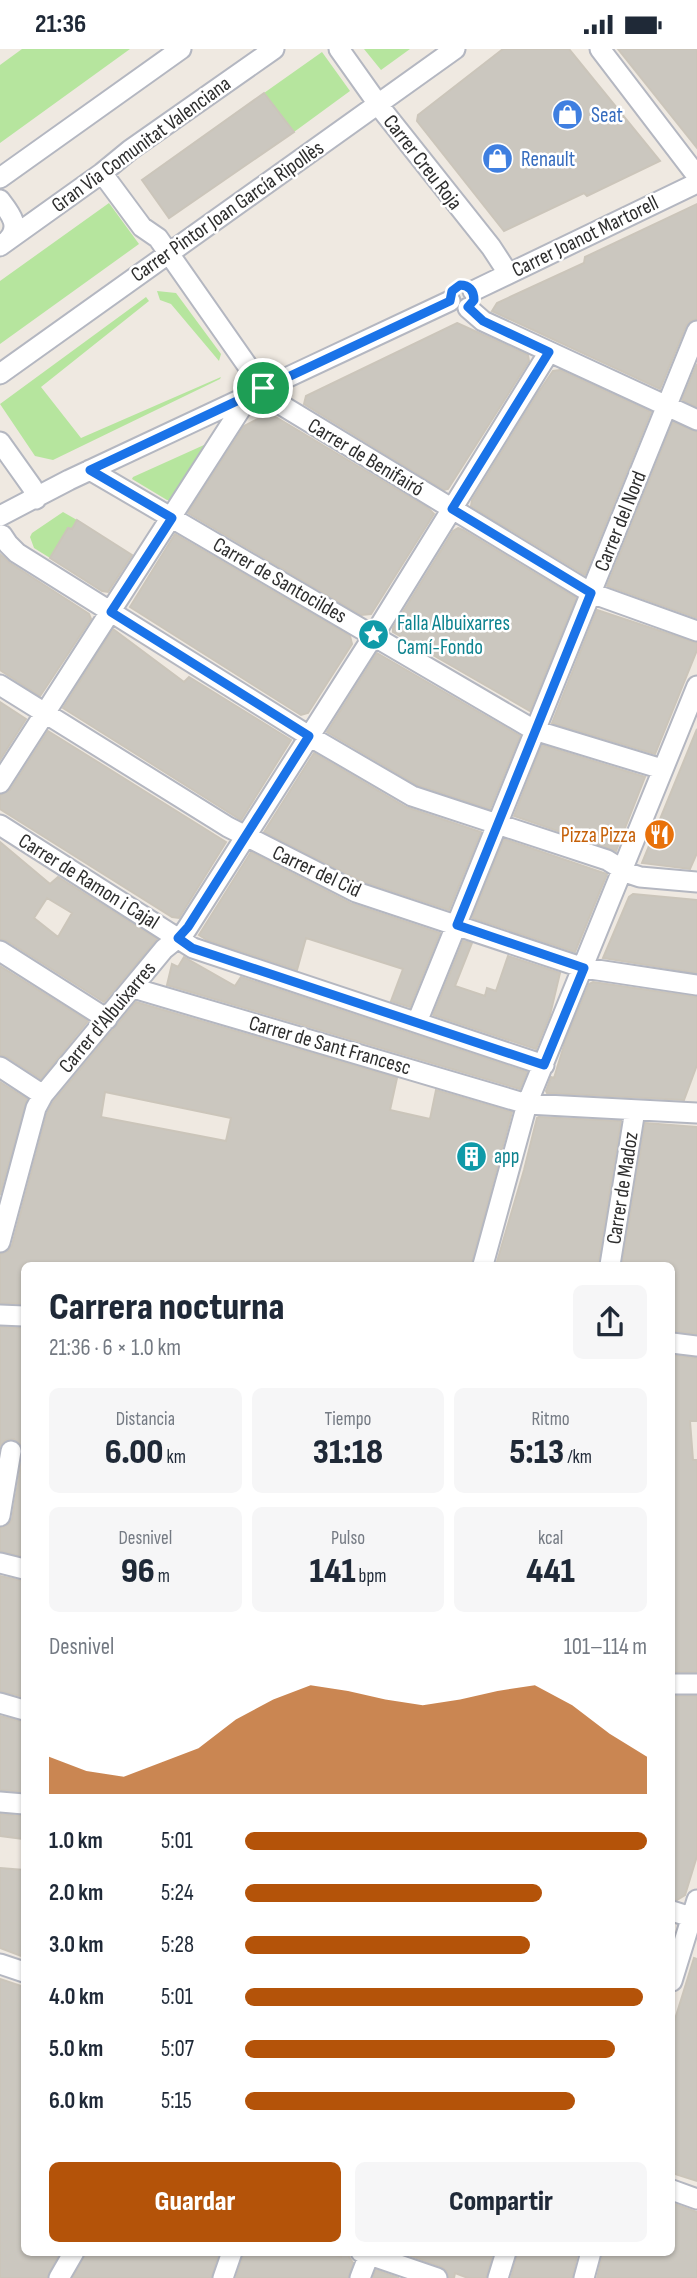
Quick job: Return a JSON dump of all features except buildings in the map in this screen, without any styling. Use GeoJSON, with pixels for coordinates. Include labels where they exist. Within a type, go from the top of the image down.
{"type":"FeatureCollection","features":[{"type":"Feature","properties":{"kind":"street"},"geometry":{"type":"LineString","coordinates":[[0,178],[181,49]]}},
{"type":"Feature","properties":{"kind":"street","name":"Gran Via Comunitat Valenciana"},"geometry":{"type":"LineString","coordinates":[[3,243],[274,49]]}},
{"type":"Feature","properties":{"kind":"street","name":"Carrer Creu Roja"},"geometry":{"type":"LineString","coordinates":[[340,49],[379,105],[491,247],[508,273]]}},
{"type":"Feature","properties":{"kind":"street","name":"Carrer Pintor Joan García Ripollès"},"geometry":{"type":"LineString","coordinates":[[0,374],[163,246],[379,105],[454,49]]}},
{"type":"Feature","properties":{"kind":"street"},"geometry":{"type":"LineString","coordinates":[[600,49],[697,176]]}},
{"type":"Feature","properties":{"kind":"street","name":"Carrer de Benifairó"},"geometry":{"type":"LineString","coordinates":[[102,173],[142,227],[163,246],[256,392],[591,593],[697,631]]}},
{"type":"Feature","properties":{"kind":"street","name":"Carrer Joanot Martorell"},"geometry":{"type":"LineString","coordinates":[[1,529],[36,499],[90,470],[256,392],[464,300],[508,273],[697,183]]}},
{"type":"Feature","properties":{"kind":"street","name":"Gran Via Comunitat Valenciana"},"geometry":{"type":"LineString","coordinates":[[0,200],[14,221],[14,233],[3,243]]}},
{"type":"Feature","properties":{"kind":"street"},"geometry":{"type":"LineString","coordinates":[[464,300],[483,321],[697,420]]}},
{"type":"Feature","properties":{"kind":"street","name":"Carrer del Nord"},"geometry":{"type":"LineString","coordinates":[[417,1022],[697,331]]}},
{"type":"Feature","properties":{"kind":"street","name":"Carrer d'Albuixarres"},"geometry":{"type":"LineString","coordinates":[[0,1242],[8,1178],[43,1094],[164,949],[188,927],[374,635],[549,352]]}},
{"type":"Feature","properties":{"kind":"street"},"geometry":{"type":"LineString","coordinates":[[0,783],[256,392]]}},
{"type":"Feature","properties":{"kind":"street"},"geometry":{"type":"LineString","coordinates":[[0,442],[32,487],[36,499]]}},
{"type":"Feature","properties":{"kind":"street","name":"Carrer de Santocildes"},"geometry":{"type":"LineString","coordinates":[[90,470],[534,730],[662,769]]}},
{"type":"Feature","properties":{"kind":"street"},"geometry":{"type":"LineString","coordinates":[[1,529],[8,544],[18,552],[309,736],[412,796],[611,861],[623,870],[646,878],[697,883]]}},
{"type":"Feature","properties":{"kind":"street","name":"Carrer del Cid"},"geometry":{"type":"LineString","coordinates":[[0,685],[245,837],[356,892],[584,968],[697,985]]}},
{"type":"Feature","properties":{"kind":"street"},"geometry":{"type":"LineString","coordinates":[[484,1262],[527,1104],[697,686]]}},
{"type":"Feature","properties":{"kind":"street","name":"Carrer de Ramon i Cajal"},"geometry":{"type":"LineString","coordinates":[[0,825],[192,948],[544,1065]]}},
{"type":"Feature","properties":{"kind":"street"},"geometry":{"type":"LineString","coordinates":[[0,951],[107,1019]]}},
{"type":"Feature","properties":{"kind":"street","name":"Carrer de Sant Francesc"},"geometry":{"type":"LineString","coordinates":[[133,988],[527,1104],[697,1112]]}},
{"type":"Feature","properties":{"kind":"street"},"geometry":{"type":"LineString","coordinates":[[0,1067],[43,1094]]}},
{"type":"Feature","properties":{"kind":"street","name":"Carrer de Madoz"},"geometry":{"type":"LineString","coordinates":[[610,1262],[635,1110]]}},
{"type":"Feature","properties":{"kind":"street"},"geometry":{"type":"LineString","coordinates":[[0,1315],[21,1316]]}},
{"type":"Feature","properties":{"kind":"street"},"geometry":{"type":"LineString","coordinates":[[675,1343],[697,1346]]}},
{"type":"Feature","properties":{"kind":"street"},"geometry":{"type":"LineString","coordinates":[[0,1516],[12,1451]]}},
{"type":"Feature","properties":{"kind":"street"},"geometry":{"type":"LineString","coordinates":[[0,1563],[21,1568]]}},
{"type":"Feature","properties":{"kind":"street"},"geometry":{"type":"LineString","coordinates":[[675,1684],[697,1684]]}},
{"type":"Feature","properties":{"kind":"street"},"geometry":{"type":"LineString","coordinates":[[0,1703],[21,1709]]}},
{"type":"Feature","properties":{"kind":"street"},"geometry":{"type":"LineString","coordinates":[[0,1801],[21,1804]]}},
{"type":"Feature","properties":{"kind":"street"},"geometry":{"type":"LineString","coordinates":[[675,1911],[695,1912],[675,1972]]}},
{"type":"Feature","properties":{"kind":"street"},"geometry":{"type":"LineString","coordinates":[[0,1964],[21,1971]]}},
{"type":"Feature","properties":{"kind":"street"},"geometry":{"type":"LineString","coordinates":[[675,2191],[697,2199]]}},
{"type":"Feature","properties":{"kind":"street"},"geometry":{"type":"LineString","coordinates":[[59,2278],[72,2256]]}},
{"type":"Feature","properties":{"kind":"street"},"geometry":{"type":"LineString","coordinates":[[223,2278],[231,2256]]}},
{"type":"Feature","properties":{"kind":"street"},"geometry":{"type":"LineString","coordinates":[[360,2278],[366,2256]]}},
{"type":"Feature","properties":{"kind":"street"},"geometry":{"type":"LineString","coordinates":[[375,2256],[437,2278]]}},
{"type":"Feature","properties":{"kind":"street"},"geometry":{"type":"LineString","coordinates":[[498,2278],[505,2256]]}},
{"type":"Feature","properties":{"kind":"street"},"geometry":{"type":"LineString","coordinates":[[584,2278],[590,2256]]}},
{"type":"Feature","properties":{"kind":"green space"},"geometry":{"type":"Polygon","coordinates":[[[22,49],[130,49],[0,143],[0,65],[22,49]]]}},
{"type":"Feature","properties":{"kind":"green space"},"geometry":{"type":"Polygon","coordinates":[[[364,49],[410,49],[381,70],[364,49]]]}},
{"type":"Feature","properties":{"kind":"green space"},"geometry":{"type":"Polygon","coordinates":[[[322,52],[350,91],[294,132],[264,93],[322,52]]]}},
{"type":"Feature","properties":{"kind":"green space"},"geometry":{"type":"Polygon","coordinates":[[[109,203],[139,244],[0,344],[0,281],[109,203]]]}},
{"type":"Feature","properties":{"kind":"green space"},"geometry":{"type":"Polygon","coordinates":[[[157,291],[176,293],[221,354],[219,361],[171,304],[160,300],[157,291]]]}},
{"type":"Feature","properties":{"kind":"green space"},"geometry":{"type":"Polygon","coordinates":[[[146,297],[149,301],[41,387],[81,438],[221,377],[220,379],[53,460],[35,456],[0,404],[146,297]]]}},
{"type":"Feature","properties":{"kind":"green space"},"geometry":{"type":"Polygon","coordinates":[[[204,445],[206,447],[171,500],[132,479],[133,477],[204,445]]]}},
{"type":"Feature","properties":{"kind":"green space"},"geometry":{"type":"Polygon","coordinates":[[[63,512],[77,520],[72,529],[68,528],[50,558],[34,548],[30,537],[63,512]]]}},
{"type":"Feature","properties":{"kind":"place","name":"Seat"},"geometry":{"type":"Point","coordinates":[568,115]}},
{"type":"Feature","properties":{"kind":"place","name":"Renault"},"geometry":{"type":"Point","coordinates":[498,159]}},
{"type":"Feature","properties":{"kind":"place","name":"Falla Albuixarres Camí-Fondo"},"geometry":{"type":"Point","coordinates":[374,635]}},
{"type":"Feature","properties":{"kind":"place","name":"Pizza Pizza"},"geometry":{"type":"Point","coordinates":[659,835]}},
{"type":"Feature","properties":{"kind":"place","name":"app"},"geometry":{"type":"Point","coordinates":[471,1156]}},
{"type":"Feature","properties":{"kind":"route"},"geometry":{"type":"LineString","coordinates":[[460,285],[473,291],[474,300],[468,307],[483,321],[549,352],[452,509],[591,593],[457,925],[584,968],[544,1065],[192,948],[178,938],[188,927],[309,736],[111,612],[172,518],[90,470],[263,388],[450,301],[452,291],[460,285]]}}]}
